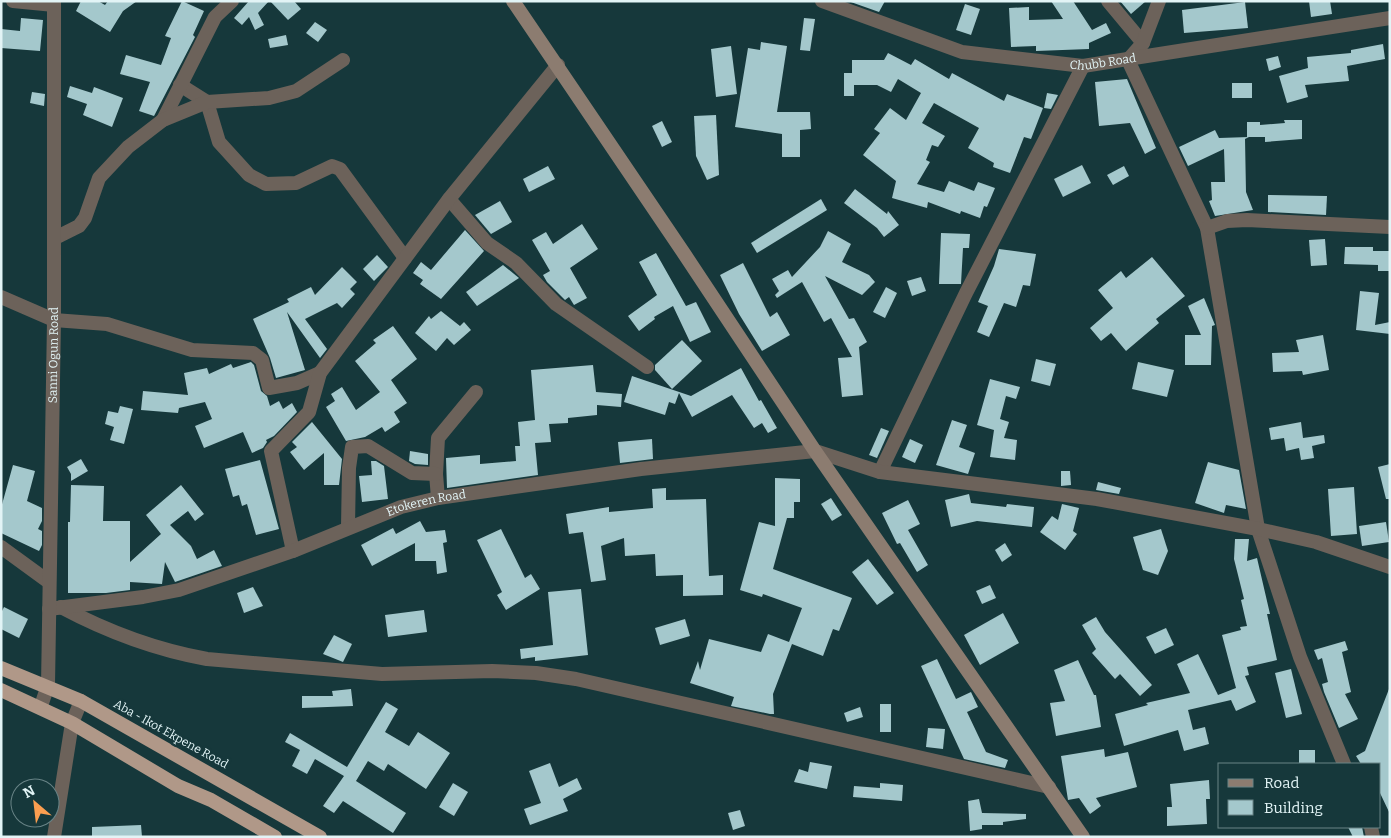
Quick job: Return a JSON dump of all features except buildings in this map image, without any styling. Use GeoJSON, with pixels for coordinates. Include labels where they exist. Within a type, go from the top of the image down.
{"type":"FeatureCollection","features":[{"type":"Feature","properties":{"kind":"highway","name":"Aba - Ikot Ekpene Road"},"geometry":{"type":"LineString","coordinates":[[1,668],[80,700],[320,837]]}},
{"type":"Feature","properties":{"kind":"highway"},"geometry":{"type":"LineString","coordinates":[[1,690],[41,706],[178,786],[212,800],[275,837]]}},
{"type":"Feature","properties":{"kind":"main road"},"geometry":{"type":"LineString","coordinates":[[513,1],[558,65],[815,451],[1083,837]]}},
{"type":"Feature","properties":{"kind":"street"},"geometry":{"type":"LineString","coordinates":[[14,1],[54,3]]}},
{"type":"Feature","properties":{"kind":"street"},"geometry":{"type":"LineString","coordinates":[[163,120],[215,17],[232,1]]}},
{"type":"Feature","properties":{"kind":"street","name":"Chubb Road"},"geometry":{"type":"LineString","coordinates":[[822,1],[962,52],[1083,66],[1390,18]]}},
{"type":"Feature","properties":{"kind":"street"},"geometry":{"type":"LineString","coordinates":[[1108,1],[1143,43]]}},
{"type":"Feature","properties":{"kind":"street"},"geometry":{"type":"LineString","coordinates":[[1159,1],[1143,43],[1128,60],[1208,228],[1258,529],[1300,657],[1344,763]]}},
{"type":"Feature","properties":{"kind":"street","name":"Sanni Ogun Road"},"geometry":{"type":"LineString","coordinates":[[41,706],[48,686],[55,608],[49,582],[55,238],[54,3]]}},
{"type":"Feature","properties":{"kind":"street"},"geometry":{"type":"LineString","coordinates":[[55,238],[79,226],[85,218],[99,178],[128,147],[163,120],[207,102],[269,98],[296,91],[343,60]]}},
{"type":"Feature","properties":{"kind":"street"},"geometry":{"type":"LineString","coordinates":[[293,551],[271,451],[309,412],[320,373],[448,199],[558,65]]}},
{"type":"Feature","properties":{"kind":"street"},"geometry":{"type":"LineString","coordinates":[[880,472],[966,293],[1083,66]]}},
{"type":"Feature","properties":{"kind":"street"},"geometry":{"type":"LineString","coordinates":[[180,85],[207,102],[219,142],[249,175],[266,184],[296,184],[332,166],[340,169],[405,258]]}},
{"type":"Feature","properties":{"kind":"street"},"geometry":{"type":"LineString","coordinates":[[448,199],[488,243],[516,263],[556,304],[647,367]]}},
{"type":"Feature","properties":{"kind":"street"},"geometry":{"type":"LineString","coordinates":[[1208,228],[1226,220],[1390,227]]}},
{"type":"Feature","properties":{"kind":"street"},"geometry":{"type":"LineString","coordinates":[[1,297],[54,320],[107,324],[192,350],[253,354],[262,360],[269,388],[297,382],[320,373]]}},
{"type":"Feature","properties":{"kind":"street"},"geometry":{"type":"LineString","coordinates":[[438,498],[436,474],[438,438],[476,392]]}},
{"type":"Feature","properties":{"kind":"street"},"geometry":{"type":"LineString","coordinates":[[348,527],[349,468],[352,446],[368,446],[412,473],[436,474]]}},
{"type":"Feature","properties":{"kind":"street"},"geometry":{"type":"LineString","coordinates":[[815,451],[880,472],[1097,499],[1258,529],[1316,542],[1390,567]]}},
{"type":"Feature","properties":{"kind":"street","name":"Etokeren Road"},"geometry":{"type":"LineString","coordinates":[[55,608],[160,594],[293,551],[401,507],[438,498],[641,469],[815,451]]}},
{"type":"Feature","properties":{"kind":"street"},"geometry":{"type":"LineString","coordinates":[[1,547],[49,582]]}},
{"type":"Feature","properties":{"kind":"street"},"geometry":{"type":"LineString","coordinates":[[55,608],[157,648],[207,659],[382,674],[536,673],[576,679],[1049,787]]}},
{"type":"Feature","properties":{"kind":"street"},"geometry":{"type":"LineString","coordinates":[[54,837],[72,723],[80,700]]}}]}
